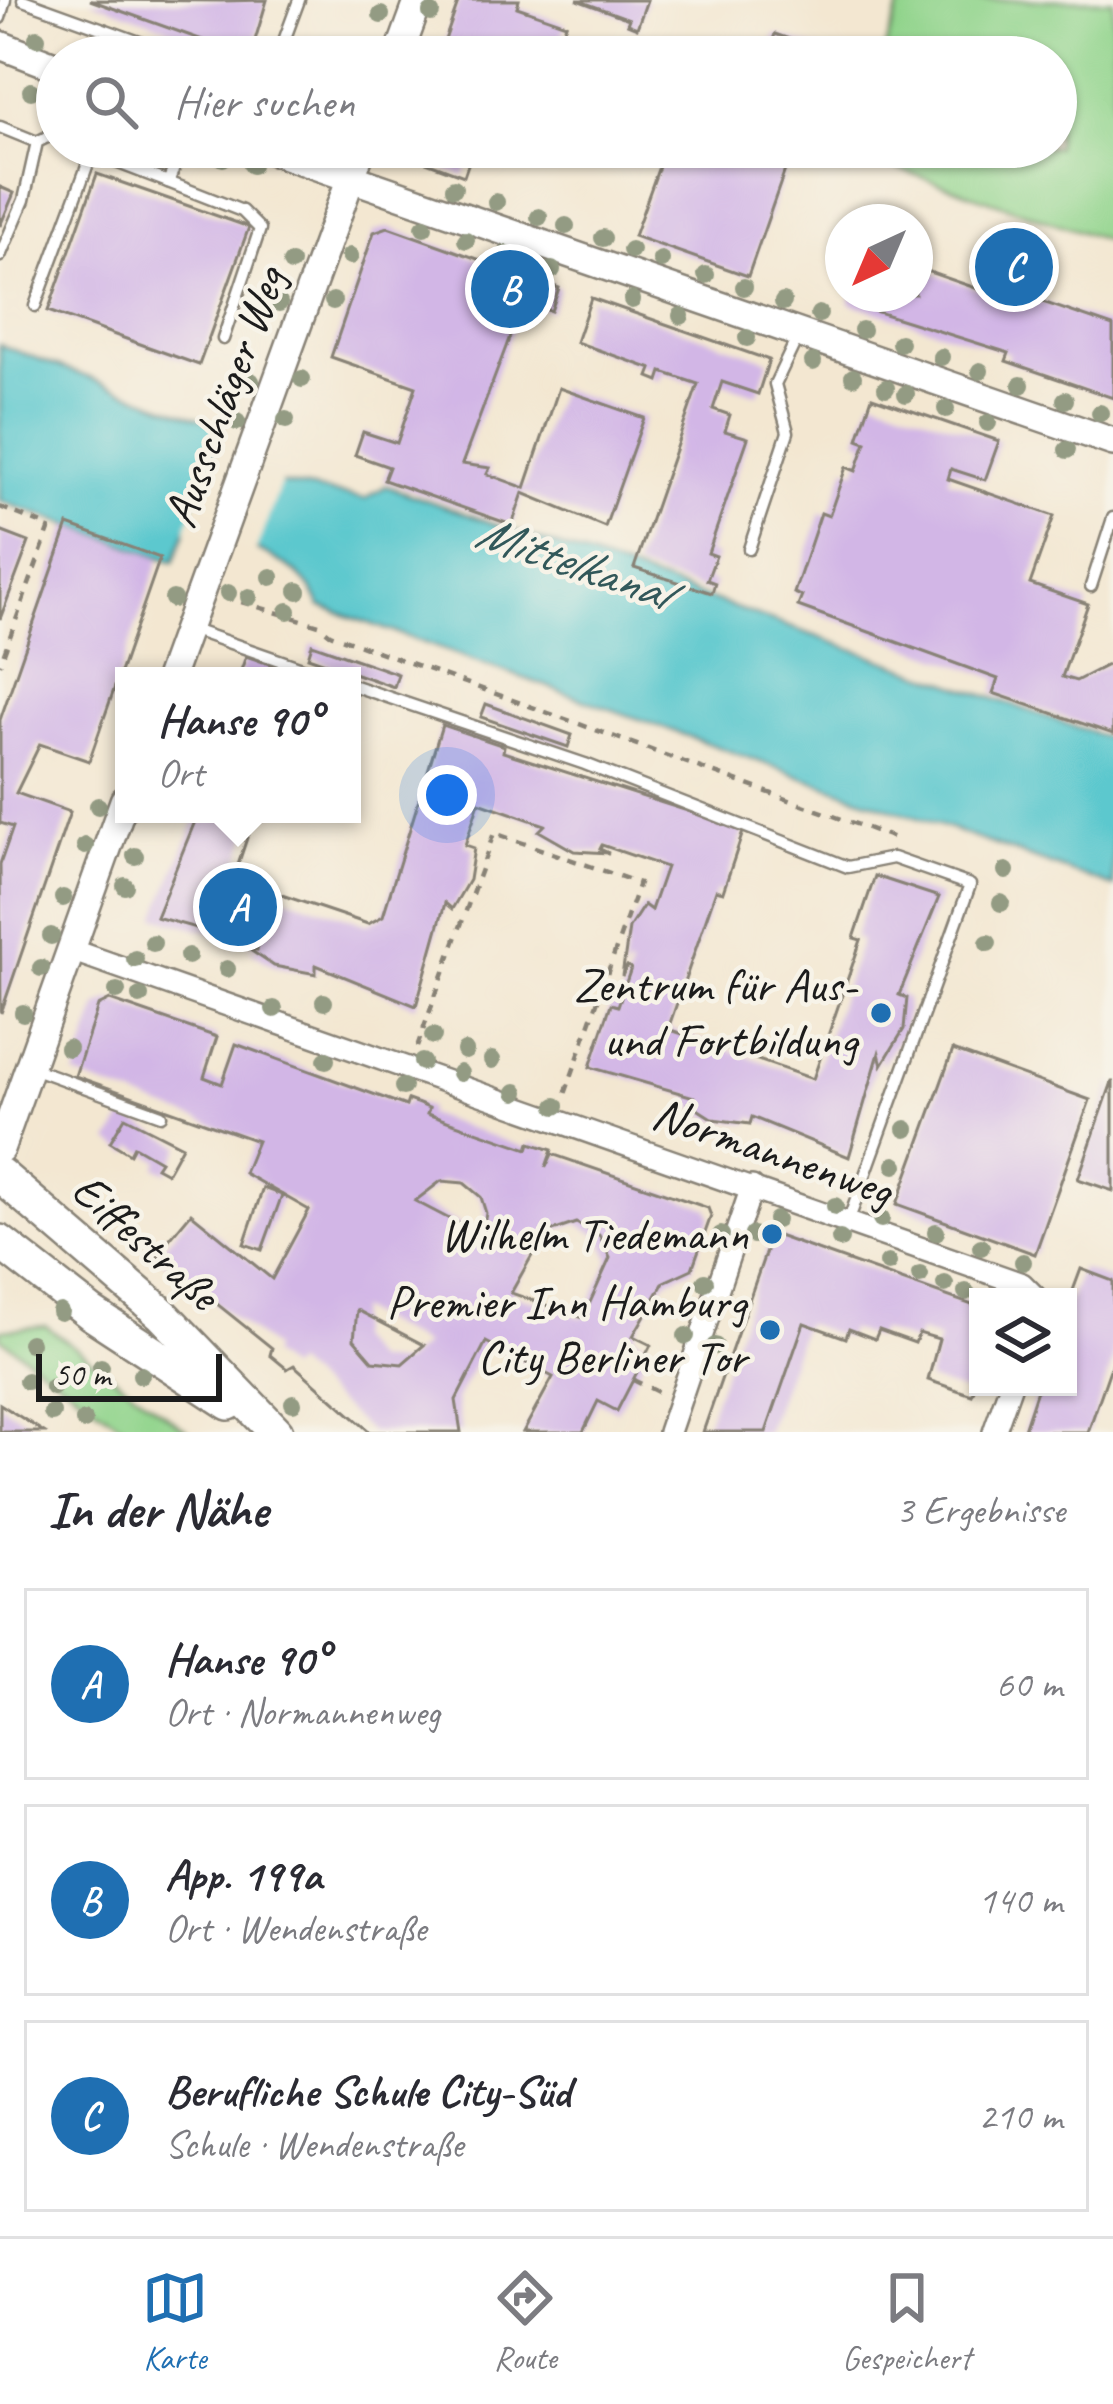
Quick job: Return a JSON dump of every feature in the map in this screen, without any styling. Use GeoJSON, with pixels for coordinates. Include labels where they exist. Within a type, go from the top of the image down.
{"type":"FeatureCollection","features":[{"type":"Feature","properties":{"kind":"main road","name":"Eiffestraße"},"geometry":{"type":"LineString","coordinates":[[0,1175],[162,1314],[276,1432]]}},
{"type":"Feature","properties":{"kind":"main road","name":"Eiffestraße"},"geometry":{"type":"LineString","coordinates":[[0,1242],[91,1313],[276,1432]]}},
{"type":"Feature","properties":{"kind":"street"},"geometry":{"type":"LineString","coordinates":[[405,36],[418,0]]}},
{"type":"Feature","properties":{"kind":"street"},"geometry":{"type":"LineString","coordinates":[[0,45],[36,60]]}},
{"type":"Feature","properties":{"kind":"street"},"geometry":{"type":"LineString","coordinates":[[316,168],[1113,442]]}},
{"type":"Feature","properties":{"kind":"street","name":"Ausschläger Weg"},"geometry":{"type":"LineString","coordinates":[[173,667],[354,168]]}},
{"type":"Feature","properties":{"kind":"street"},"geometry":{"type":"LineString","coordinates":[[0,1149],[116,823]]}},
{"type":"Feature","properties":{"kind":"street","name":"Normannenweg"},"geometry":{"type":"LineString","coordinates":[[70,950],[752,1187],[1026,1288]]}},
{"type":"Feature","properties":{"kind":"street"},"geometry":{"type":"LineString","coordinates":[[669,1432],[752,1187]]}},
{"type":"Feature","properties":{"kind":"street"},"geometry":{"type":"LineString","coordinates":[[994,1432],[1007,1396]]}},
{"type":"Feature","properties":{"kind":"lane"},"geometry":{"type":"LineString","coordinates":[[0,18],[5,0]]}},
{"type":"Feature","properties":{"kind":"lane"},"geometry":{"type":"LineString","coordinates":[[23,0],[123,36]]}},
{"type":"Feature","properties":{"kind":"lane"},"geometry":{"type":"LineString","coordinates":[[286,36],[299,0]]}},
{"type":"Feature","properties":{"kind":"lane"},"geometry":{"type":"LineString","coordinates":[[0,127],[36,142]]}},
{"type":"Feature","properties":{"kind":"lane"},"geometry":{"type":"LineString","coordinates":[[0,256],[24,200],[36,146]]}},
{"type":"Feature","properties":{"kind":"lane"},"geometry":{"type":"LineString","coordinates":[[35,306],[86,168]]}},
{"type":"Feature","properties":{"kind":"lane"},"geometry":{"type":"LineString","coordinates":[[131,168],[242,211],[260,229],[223,339]]}},
{"type":"Feature","properties":{"kind":"lane"},"geometry":{"type":"LineString","coordinates":[[168,182],[174,168]]}},
{"type":"Feature","properties":{"kind":"lane"},"geometry":{"type":"LineString","coordinates":[[748,549],[788,432],[775,384],[799,335]]}},
{"type":"Feature","properties":{"kind":"lane"},"geometry":{"type":"LineString","coordinates":[[1091,586],[1113,518]]}},
{"type":"Feature","properties":{"kind":"lane"},"geometry":{"type":"LineString","coordinates":[[187,628],[299,667]]}},
{"type":"Feature","properties":{"kind":"lane"},"geometry":{"type":"LineString","coordinates":[[361,689],[605,771],[848,867],[893,858],[970,885],[848,1222]]}},
{"type":"Feature","properties":{"kind":"lane"},"geometry":{"type":"LineString","coordinates":[[29,1066],[161,1115]]}},
{"type":"Feature","properties":{"kind":"path"},"geometry":{"type":"LineString","coordinates":[[0,507],[50,526],[0,664]]}},
{"type":"Feature","properties":{"kind":"path"},"geometry":{"type":"LineString","coordinates":[[245,605],[319,625],[330,634],[504,701],[901,840]]}},
{"type":"Feature","properties":{"kind":"path"},"geometry":{"type":"LineString","coordinates":[[410,1070],[494,833],[515,840],[639,883],[556,1120]]}},
{"type":"Feature","properties":{"kind":"path"},"geometry":{"type":"LineString","coordinates":[[633,1380],[679,1402]]}},
{"type":"Feature","properties":{"kind":"green space"},"geometry":{"type":"Polygon","coordinates":[[[902,0],[1113,0],[1113,243],[895,168],[1077,168],[1077,36],[889,36],[902,0]]]}},
{"type":"Feature","properties":{"kind":"green space"},"geometry":{"type":"Polygon","coordinates":[[[46,1326],[189,1432],[132,1432],[0,1338],[0,1330],[46,1326]]]}},
{"type":"Feature","properties":{"kind":"water","name":"Mittelkanal"},"geometry":{"type":"Polygon","coordinates":[[[0,345],[223,427],[212,457],[284,484],[365,499],[386,486],[1113,740],[1113,887],[320,606],[311,589],[283,563],[226,539],[188,526],[174,562],[0,501],[0,345]]]}},
{"type":"Feature","properties":{"kind":"pier"},"geometry":{"type":"Polygon","coordinates":[[[213,455],[282,481],[254,556],[185,531],[213,455]]]}},
{"type":"Feature","properties":{"kind":"building"},"geometry":{"type":"Polygon","coordinates":[[[90,0],[267,0],[256,36],[191,36],[90,0]]]}},
{"type":"Feature","properties":{"kind":"building"},"geometry":{"type":"Polygon","coordinates":[[[459,0],[519,0],[517,7],[566,24],[562,36],[446,36],[459,0]]]}},
{"type":"Feature","properties":{"kind":"building"},"geometry":{"type":"Polygon","coordinates":[[[577,0],[647,0],[637,28],[627,24],[629,19],[577,0]]]}},
{"type":"Feature","properties":{"kind":"building"},"geometry":{"type":"Polygon","coordinates":[[[442,168],[467,168],[464,176],[442,168]]]}},
{"type":"Feature","properties":{"kind":"building"},"geometry":{"type":"Polygon","coordinates":[[[658,168],[786,168],[748,276],[634,236],[658,168]]]}},
{"type":"Feature","properties":{"kind":"building"},"geometry":{"type":"Polygon","coordinates":[[[97,174],[249,227],[199,365],[48,311],[97,174]]]}},
{"type":"Feature","properties":{"kind":"building"},"geometry":{"type":"Polygon","coordinates":[[[0,187],[14,193],[0,226],[0,187]]]}},
{"type":"Feature","properties":{"kind":"building"},"geometry":{"type":"Polygon","coordinates":[[[388,227],[559,288],[551,311],[537,306],[534,315],[508,306],[504,319],[515,323],[462,464],[490,468],[487,474],[525,488],[559,388],[644,418],[605,527],[523,493],[512,525],[384,480],[389,467],[355,455],[363,432],[397,443],[416,387],[331,357],[374,232],[388,227]]]}},
{"type":"Feature","properties":{"kind":"building"},"geometry":{"type":"Polygon","coordinates":[[[933,273],[987,292],[990,284],[1113,326],[1113,398],[1006,361],[1009,353],[878,312],[933,312],[933,273]]]}},
{"type":"Feature","properties":{"kind":"building"},"geometry":{"type":"Polygon","coordinates":[[[591,298],[769,360],[758,394],[722,382],[713,409],[730,415],[725,431],[748,438],[708,553],[716,556],[707,580],[715,583],[712,593],[634,568],[698,384],[662,372],[659,381],[649,377],[652,369],[576,342],[591,298]]]}},
{"type":"Feature","properties":{"kind":"building"},"geometry":{"type":"Polygon","coordinates":[[[872,397],[999,441],[985,480],[951,469],[948,479],[1054,516],[1030,584],[1088,604],[1062,677],[1076,681],[1113,662],[1113,734],[993,693],[998,679],[798,606],[802,596],[794,593],[821,513],[829,516],[846,467],[856,471],[866,442],[858,439],[872,397]]]}},
{"type":"Feature","properties":{"kind":"building"},"geometry":{"type":"Polygon","coordinates":[[[68,525],[160,558],[122,667],[115,667],[115,687],[89,761],[40,744],[16,793],[70,812],[1,1013],[0,864],[13,827],[0,823],[0,720],[68,525]]]}},
{"type":"Feature","properties":{"kind":"building"},"geometry":{"type":"Polygon","coordinates":[[[0,531],[29,542],[0,619],[0,531]]]}},
{"type":"Feature","properties":{"kind":"building"},"geometry":{"type":"Polygon","coordinates":[[[312,644],[398,674],[394,687],[361,675],[361,667],[337,667],[308,657],[312,644]]]}},
{"type":"Feature","properties":{"kind":"building"},"geometry":{"type":"Polygon","coordinates":[[[246,656],[278,667],[242,667],[246,656]]]}},
{"type":"Feature","properties":{"kind":"building"},"geometry":{"type":"Polygon","coordinates":[[[486,704],[572,735],[568,747],[481,717],[486,704]]]}},
{"type":"Feature","properties":{"kind":"building"},"geometry":{"type":"Polygon","coordinates":[[[442,725],[504,746],[503,752],[744,829],[723,892],[716,890],[668,1029],[813,1079],[861,940],[854,938],[875,876],[939,897],[899,995],[907,998],[904,1029],[882,1065],[879,1053],[849,1157],[752,1117],[750,1124],[713,1119],[688,1103],[694,1097],[590,1067],[611,1004],[618,1006],[631,968],[627,966],[622,976],[629,928],[644,905],[651,910],[666,867],[602,845],[600,849],[609,853],[574,851],[539,831],[545,825],[479,802],[465,845],[474,848],[469,880],[452,909],[445,903],[416,1006],[316,965],[316,974],[274,966],[247,948],[257,950],[258,945],[156,917],[194,823],[252,823],[237,868],[246,883],[368,924],[383,916],[442,725]]]}},
{"type":"Feature","properties":{"kind":"building"},"geometry":{"type":"Polygon","coordinates":[[[110,1000],[217,1037],[204,1077],[222,1084],[236,1044],[406,1106],[408,1100],[429,1108],[427,1114],[528,1149],[530,1143],[552,1150],[546,1167],[552,1154],[708,1208],[711,1216],[692,1269],[664,1282],[633,1336],[651,1345],[617,1411],[598,1401],[583,1432],[523,1432],[553,1377],[486,1342],[456,1400],[461,1432],[370,1432],[294,1365],[287,1369],[270,1355],[272,1348],[156,1255],[191,1213],[272,1279],[309,1210],[244,1173],[257,1141],[75,1076],[98,1006],[110,1000]],[[441,1181],[415,1201],[482,1236],[486,1213],[481,1197],[464,1183],[441,1181]],[[576,1223],[544,1234],[511,1293],[583,1318],[610,1258],[599,1235],[576,1223]],[[357,1310],[354,1339],[373,1361],[402,1364],[424,1345],[357,1310]]]}},
{"type":"Feature","properties":{"kind":"building"},"geometry":{"type":"Polygon","coordinates":[[[953,1050],[1090,1100],[1035,1254],[897,1204],[953,1050]]]}},
{"type":"Feature","properties":{"kind":"building"},"geometry":{"type":"Polygon","coordinates":[[[1113,1082],[1113,1191],[1078,1179],[1113,1082]]]}},
{"type":"Feature","properties":{"kind":"building"},"geometry":{"type":"Polygon","coordinates":[[[125,1117],[182,1146],[167,1173],[156,1167],[160,1161],[134,1146],[130,1154],[110,1142],[125,1117]]]}},
{"type":"Feature","properties":{"kind":"building"},"geometry":{"type":"Polygon","coordinates":[[[263,1188],[282,1195],[262,1250],[244,1244],[263,1188]]]}},
{"type":"Feature","properties":{"kind":"building","name":"Premier Inn Hamburg City Berliner Tor"},"geometry":{"type":"Polygon","coordinates":[[[772,1234],[969,1304],[969,1394],[928,1380],[939,1339],[919,1333],[915,1343],[879,1330],[875,1339],[849,1329],[846,1338],[804,1323],[766,1432],[703,1432],[772,1234]]]}},
{"type":"Feature","properties":{"kind":"building"},"geometry":{"type":"Polygon","coordinates":[[[1081,1269],[1113,1281],[1113,1361],[1088,1432],[1023,1432],[1035,1396],[1077,1396],[1074,1288],[1081,1269]]]}},
{"type":"Feature","properties":{"kind":"building"},"geometry":{"type":"Polygon","coordinates":[[[0,1404],[44,1432],[0,1432],[0,1404]]]}},
{"type":"Feature","properties":{"kind":"place","name":"Berufliche Schule City-Süd"},"geometry":{"type":"Point","coordinates":[1014,267]}},
{"type":"Feature","properties":{"kind":"place","name":"App. 199a"},"geometry":{"type":"Point","coordinates":[510,289]}},
{"type":"Feature","properties":{"kind":"place","name":"Hanse 90°"},"geometry":{"type":"Point","coordinates":[238,907]}},
{"type":"Feature","properties":{"kind":"place","name":"Zentrum für Aus- und Fortbildung"},"geometry":{"type":"Point","coordinates":[881,1013]}},
{"type":"Feature","properties":{"kind":"place","name":"Wilhelm Tiedemann"},"geometry":{"type":"Point","coordinates":[772,1234]}},
{"type":"Feature","properties":{"kind":"place","name":"Premier Inn Hamburg City Berliner Tor"},"geometry":{"type":"Point","coordinates":[770,1330]}}]}
